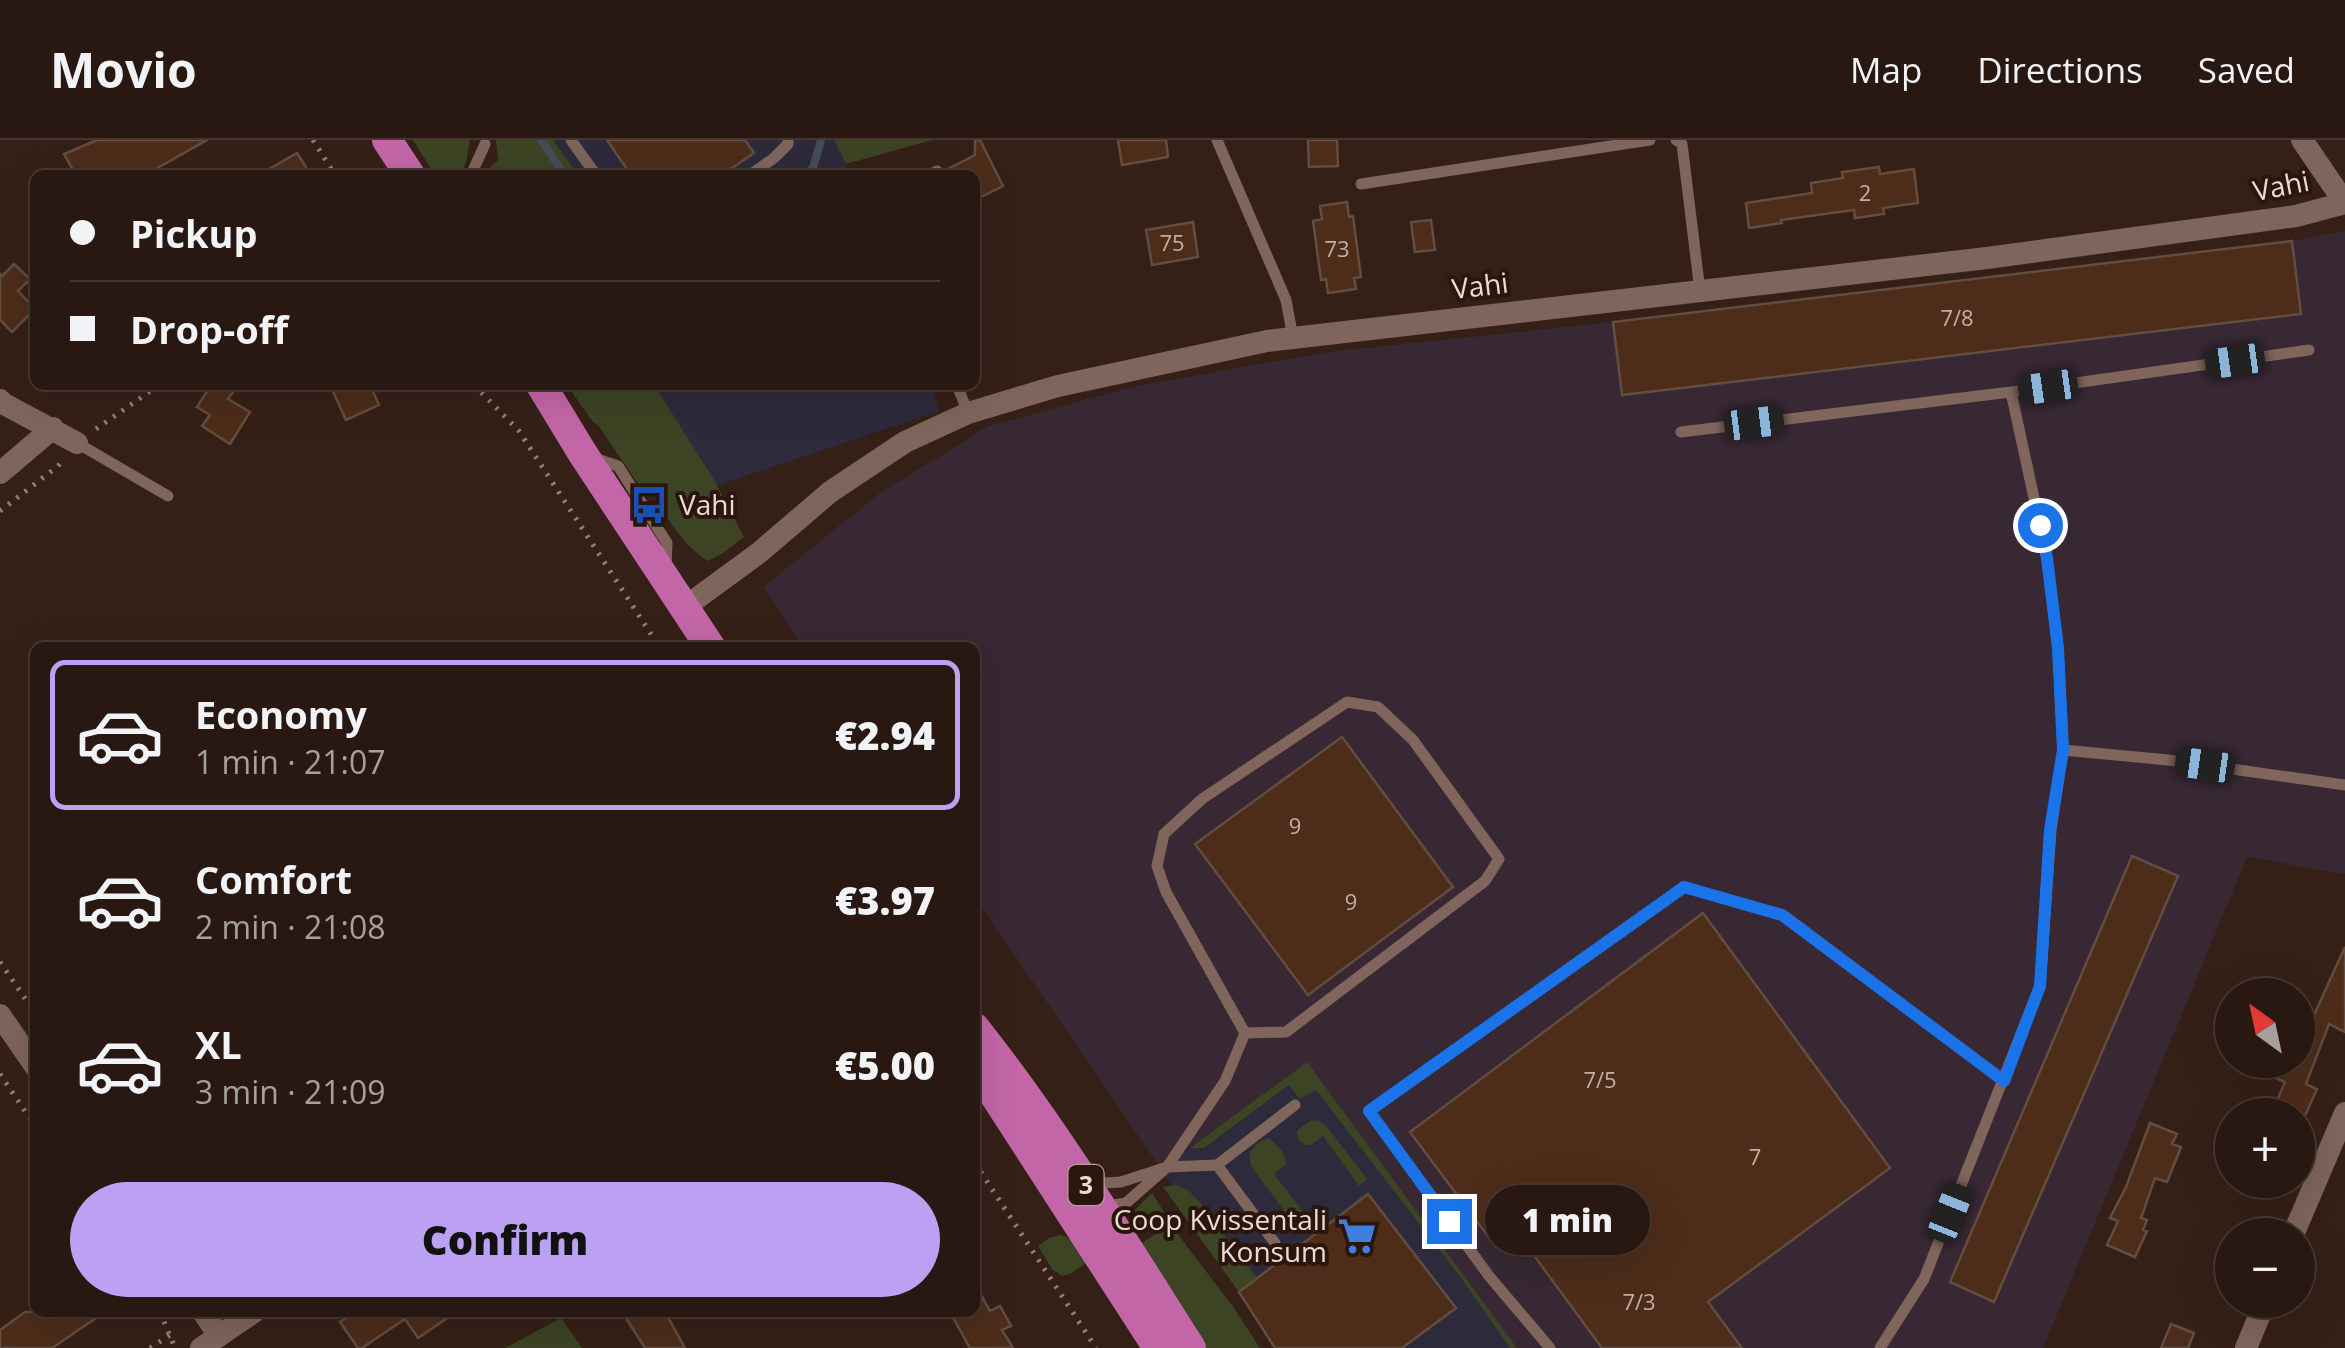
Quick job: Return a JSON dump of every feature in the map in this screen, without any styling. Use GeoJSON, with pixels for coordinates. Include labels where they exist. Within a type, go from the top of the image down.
{"type":"FeatureCollection","features":[{"type":"Feature","properties":{"kind":"highway"},"geometry":{"type":"LineString","coordinates":[[388,140],[407,170]]}},
{"type":"Feature","properties":{"kind":"highway"},"geometry":{"type":"LineString","coordinates":[[544,390],[706,642]]}},
{"type":"Feature","properties":{"kind":"highway","name":"3"},"geometry":{"type":"LineString","coordinates":[[980,1034],[1090,1192],[1108,1244],[1158,1348]]}},
{"type":"Feature","properties":{"kind":"highway","name":"3"},"geometry":{"type":"LineString","coordinates":[[980,1073],[1027,1145],[1191,1348]]}},
{"type":"Feature","properties":{"kind":"street"},"geometry":{"type":"LineString","coordinates":[[2302,140],[2345,203]]}},
{"type":"Feature","properties":{"kind":"street","name":"Vahi"},"geometry":{"type":"LineString","coordinates":[[685,607],[760,552],[830,492],[905,442],[968,412],[1058,386],[1268,341],[1987,258],[2296,216],[2345,203]]}},
{"type":"Feature","properties":{"kind":"street"},"geometry":{"type":"LineString","coordinates":[[0,400],[76,443]]}},
{"type":"Feature","properties":{"kind":"street"},"geometry":{"type":"LineString","coordinates":[[0,472],[52,428]]}},
{"type":"Feature","properties":{"kind":"street"},"geometry":{"type":"LineString","coordinates":[[0,1015],[30,1059]]}},
{"type":"Feature","properties":{"kind":"street"},"geometry":{"type":"LineString","coordinates":[[2301,1218],[2345,1112]]}},
{"type":"Feature","properties":{"kind":"street"},"geometry":{"type":"LineString","coordinates":[[204,1317],[210,1342],[247,1317]]}},
{"type":"Feature","properties":{"kind":"street"},"geometry":{"type":"LineString","coordinates":[[2246,1348],[2258,1318]]}},
{"type":"Feature","properties":{"kind":"lane"},"geometry":{"type":"LineString","coordinates":[[571,140],[592,170]]}},
{"type":"Feature","properties":{"kind":"lane"},"geometry":{"type":"LineString","coordinates":[[757,170],[774,158],[788,140]]}},
{"type":"Feature","properties":{"kind":"lane"},"geometry":{"type":"LineString","coordinates":[[1218,140],[1286,300],[1293,338]]}},
{"type":"Feature","properties":{"kind":"lane"},"geometry":{"type":"LineString","coordinates":[[1361,184],[1650,140]]}},
{"type":"Feature","properties":{"kind":"lane"},"geometry":{"type":"LineString","coordinates":[[1676,140],[1682,144],[1700,291]]}},
{"type":"Feature","properties":{"kind":"lane"},"geometry":{"type":"LineString","coordinates":[[473,170],[485,144]]}},
{"type":"Feature","properties":{"kind":"lane"},"geometry":{"type":"LineString","coordinates":[[1681,432],[2310,350]]}},
{"type":"Feature","properties":{"kind":"lane"},"geometry":{"type":"LineString","coordinates":[[959,390],[968,412]]}},
{"type":"Feature","properties":{"kind":"lane"},"geometry":{"type":"LineString","coordinates":[[1880,1348],[1924,1279],[2040,986],[2050,830],[2063,750],[2058,648],[2047,558],[2011,392]]}},
{"type":"Feature","properties":{"kind":"lane"},"geometry":{"type":"LineString","coordinates":[[76,443],[168,496]]}},
{"type":"Feature","properties":{"kind":"lane"},"geometry":{"type":"LineString","coordinates":[[1347,702],[1378,707],[1414,740],[1499,858],[1485,880],[1286,1032],[1245,1033],[1166,892],[1157,866],[1164,834],[1202,798],[1347,702]]}},
{"type":"Feature","properties":{"kind":"lane"},"geometry":{"type":"LineString","coordinates":[[2063,750],[2168,760],[2345,785]]}},
{"type":"Feature","properties":{"kind":"lane"},"geometry":{"type":"LineString","coordinates":[[1550,1348],[1489,1276],[1369,1111],[1684,887],[1782,915],[2004,1081]]}},
{"type":"Feature","properties":{"kind":"lane"},"geometry":{"type":"LineString","coordinates":[[1090,1192],[1167,1167],[1225,1081],[1245,1033]]}},
{"type":"Feature","properties":{"kind":"lane"},"geometry":{"type":"LineString","coordinates":[[1090,1192],[1167,1167],[1217,1166],[1295,1105]]}},
{"type":"Feature","properties":{"kind":"lane"},"geometry":{"type":"LineString","coordinates":[[1027,1145],[1090,1192]]}},
{"type":"Feature","properties":{"kind":"lane"},"geometry":{"type":"LineString","coordinates":[[1217,1166],[1275,1243]]}},
{"type":"Feature","properties":{"kind":"lane"},"geometry":{"type":"LineString","coordinates":[[1090,1192],[1091,1179],[1104,1183],[1135,1178]]}},
{"type":"Feature","properties":{"kind":"path"},"geometry":{"type":"LineString","coordinates":[[313,140],[332,170]]}},
{"type":"Feature","properties":{"kind":"path"},"geometry":{"type":"LineString","coordinates":[[0,512],[58,466],[76,443],[152,390]]}},
{"type":"Feature","properties":{"kind":"path"},"geometry":{"type":"LineString","coordinates":[[479,390],[518,431],[656,642]]}},
{"type":"Feature","properties":{"kind":"path"},"geometry":{"type":"LineString","coordinates":[[0,962],[30,1006]]}},
{"type":"Feature","properties":{"kind":"path"},"geometry":{"type":"LineString","coordinates":[[0,1074],[30,1119]]}},
{"type":"Feature","properties":{"kind":"path"},"geometry":{"type":"LineString","coordinates":[[980,1171],[1096,1348]]}},
{"type":"Feature","properties":{"kind":"path"},"geometry":{"type":"LineString","coordinates":[[162,1317],[174,1348]]}},
{"type":"Feature","properties":{"kind":"path"},"geometry":{"type":"LineString","coordinates":[[150,1348],[170,1335]]}},
{"type":"Feature","properties":{"kind":"shaded area"},"geometry":{"type":"Polygon","coordinates":[[[501,140],[835,140],[849,170],[518,170],[501,140]]]}},
{"type":"Feature","properties":{"kind":"shaded area"},"geometry":{"type":"Polygon","coordinates":[[[2345,231],[2345,874],[2247,857],[2043,1348],[1517,1348],[1307,1062],[1161,1169],[980,904],[980,642],[801,642],[763,587],[880,493],[989,426],[1137,386],[1328,352],[2292,241],[2345,231]]]}},
{"type":"Feature","properties":{"kind":"shaded area"},"geometry":{"type":"Polygon","coordinates":[[[648,390],[933,390],[939,411],[707,489],[648,390]]]}},
{"type":"Feature","properties":{"kind":"shaded area"},"geometry":{"type":"Polygon","coordinates":[[[1307,1062],[1529,1348],[1275,1348],[1161,1169],[1307,1062]]]}},
{"type":"Feature","properties":{"kind":"green space"},"geometry":{"type":"Polygon","coordinates":[[[413,140],[470,140],[463,170],[432,170],[413,140]]]}},
{"type":"Feature","properties":{"kind":"green space"},"geometry":{"type":"Polygon","coordinates":[[[496,140],[553,140],[574,170],[487,170],[498,160],[496,140]]]}},
{"type":"Feature","properties":{"kind":"green space"},"geometry":{"type":"Polygon","coordinates":[[[834,140],[932,140],[846,164],[834,140]]]}},
{"type":"Feature","properties":{"kind":"green space"},"geometry":{"type":"Polygon","coordinates":[[[571,390],[657,390],[713,478],[744,537],[708,561],[699,555],[676,530],[651,491],[644,493],[571,390]]]}},
{"type":"Feature","properties":{"kind":"green space"},"geometry":{"type":"Polygon","coordinates":[[[1307,1062],[1517,1348],[1510,1348],[1459,1275],[1316,1090],[1300,1099],[1289,1085],[1204,1148],[1190,1148],[1307,1062]]]}},
{"type":"Feature","properties":{"kind":"green space"},"geometry":{"type":"Polygon","coordinates":[[[1311,1120],[1327,1127],[1367,1179],[1359,1186],[1323,1136],[1312,1145],[1298,1139],[1297,1131],[1311,1120]]]}},
{"type":"Feature","properties":{"kind":"green space"},"geometry":{"type":"Polygon","coordinates":[[[1268,1138],[1286,1160],[1274,1174],[1311,1222],[1299,1231],[1251,1166],[1249,1153],[1268,1138]]]}},
{"type":"Feature","properties":{"kind":"green space"},"geometry":{"type":"Polygon","coordinates":[[[1176,1185],[1199,1201],[1257,1278],[1239,1292],[1163,1187],[1176,1185]]]}},
{"type":"Feature","properties":{"kind":"green space"},"geometry":{"type":"Polygon","coordinates":[[[1152,1193],[1164,1212],[1132,1233],[1135,1210],[1152,1193]]]}},
{"type":"Feature","properties":{"kind":"green space"},"geometry":{"type":"Polygon","coordinates":[[[1167,1226],[1173,1228],[1234,1308],[1260,1348],[1205,1348],[1141,1248],[1142,1243],[1167,1226]]]}},
{"type":"Feature","properties":{"kind":"green space"},"geometry":{"type":"Polygon","coordinates":[[[1061,1235],[1072,1240],[1089,1261],[1062,1276],[1052,1269],[1038,1246],[1061,1235]]]}},
{"type":"Feature","properties":{"kind":"green space"},"geometry":{"type":"Polygon","coordinates":[[[561,1318],[582,1348],[505,1348],[561,1318]]]}},
{"type":"Feature","properties":{"kind":"building"},"geometry":{"type":"Polygon","coordinates":[[[97,140],[207,140],[154,170],[73,170],[64,154],[97,140]]]}},
{"type":"Feature","properties":{"kind":"building"},"geometry":{"type":"Polygon","coordinates":[[[607,140],[745,140],[754,153],[729,170],[628,170],[607,140]]]}},
{"type":"Feature","properties":{"kind":"building"},"geometry":{"type":"Polygon","coordinates":[[[975,140],[980,140],[1003,186],[980,198],[980,170],[946,170],[975,155],[975,140]]]}},
{"type":"Feature","properties":{"kind":"building"},"geometry":{"type":"Polygon","coordinates":[[[1118,140],[1166,140],[1168,157],[1122,165],[1118,140]]]}},
{"type":"Feature","properties":{"kind":"building"},"geometry":{"type":"Polygon","coordinates":[[[1308,140],[1337,140],[1338,166],[1309,167],[1308,140]]]}},
{"type":"Feature","properties":{"kind":"building"},"geometry":{"type":"Polygon","coordinates":[[[297,153],[308,170],[268,170],[297,153]]]}},
{"type":"Feature","properties":{"kind":"building"},"geometry":{"type":"Polygon","coordinates":[[[1879,167],[1880,174],[1914,169],[1918,203],[1883,208],[1884,214],[1855,218],[1854,210],[1749,228],[1746,203],[1812,193],[1811,183],[1843,178],[1842,172],[1879,167]]]}},
{"type":"Feature","properties":{"kind":"building"},"geometry":{"type":"Polygon","coordinates":[[[1347,202],[1349,217],[1353,216],[1361,277],[1354,278],[1356,289],[1328,293],[1326,279],[1321,280],[1313,221],[1322,219],[1320,206],[1347,202]]]}},
{"type":"Feature","properties":{"kind":"building"},"geometry":{"type":"Polygon","coordinates":[[[1431,220],[1435,250],[1415,252],[1411,222],[1431,220]]]}},
{"type":"Feature","properties":{"kind":"building"},"geometry":{"type":"Polygon","coordinates":[[[1193,222],[1198,257],[1152,265],[1146,230],[1193,222]]]}},
{"type":"Feature","properties":{"kind":"building"},"geometry":{"type":"Polygon","coordinates":[[[2292,241],[2301,314],[1622,395],[1613,322],[2292,241]]]}},
{"type":"Feature","properties":{"kind":"building"},"geometry":{"type":"Polygon","coordinates":[[[14,264],[30,279],[18,291],[30,304],[30,314],[12,332],[0,320],[2,276],[14,264]]]}},
{"type":"Feature","properties":{"kind":"building"},"geometry":{"type":"Polygon","coordinates":[[[208,390],[230,390],[233,392],[228,399],[250,412],[230,444],[202,426],[210,415],[197,407],[208,390]]]}},
{"type":"Feature","properties":{"kind":"building"},"geometry":{"type":"Polygon","coordinates":[[[332,390],[372,390],[379,405],[346,420],[332,390]]]}},
{"type":"Feature","properties":{"kind":"building"},"geometry":{"type":"Polygon","coordinates":[[[1342,737],[1453,887],[1308,995],[1195,844],[1342,737]]]}},
{"type":"Feature","properties":{"kind":"building"},"geometry":{"type":"Polygon","coordinates":[[[2132,856],[2178,876],[1994,1302],[1950,1282],[2132,856]]]}},
{"type":"Feature","properties":{"kind":"building"},"geometry":{"type":"Polygon","coordinates":[[[1703,913],[1890,1168],[1708,1302],[1742,1348],[1602,1348],[1516,1231],[1496,1247],[1410,1132],[1703,913]]]}},
{"type":"Feature","properties":{"kind":"building"},"geometry":{"type":"Polygon","coordinates":[[[2345,947],[2345,1032],[2329,1024],[2315,1061],[2315,1013],[2345,947]]]}},
{"type":"Feature","properties":{"kind":"building"},"geometry":{"type":"Polygon","coordinates":[[[2276,1078],[2308,1078],[2306,1084],[2317,1089],[2313,1098],[2278,1098],[2285,1082],[2276,1078]]]}},
{"type":"Feature","properties":{"kind":"building"},"geometry":{"type":"Polygon","coordinates":[[[2150,1123],[2177,1134],[2172,1144],[2181,1147],[2167,1182],[2155,1178],[2141,1218],[2147,1220],[2143,1230],[2147,1231],[2135,1257],[2107,1245],[2118,1221],[2110,1218],[2150,1123]]]}},
{"type":"Feature","properties":{"kind":"building","name":"Coop Kvissentali Konsum"},"geometry":{"type":"Polygon","coordinates":[[[1368,1194],[1456,1308],[1402,1348],[1275,1348],[1239,1292],[1368,1194]]]}},
{"type":"Feature","properties":{"kind":"building"},"geometry":{"type":"Polygon","coordinates":[[[980,1293],[990,1311],[1000,1306],[1011,1326],[1002,1330],[1013,1348],[970,1348],[953,1317],[980,1317],[980,1293]]]}},
{"type":"Feature","properties":{"kind":"building"},"geometry":{"type":"Polygon","coordinates":[[[25,1312],[30,1312],[30,1317],[98,1317],[52,1348],[0,1348],[0,1330],[25,1312]]]}},
{"type":"Feature","properties":{"kind":"building"},"geometry":{"type":"Polygon","coordinates":[[[347,1317],[449,1317],[418,1338],[405,1319],[362,1348],[358,1348],[340,1322],[347,1317]]]}},
{"type":"Feature","properties":{"kind":"building"},"geometry":{"type":"Polygon","coordinates":[[[625,1317],[668,1317],[685,1348],[645,1348],[625,1317]]]}},
{"type":"Feature","properties":{"kind":"building"},"geometry":{"type":"Polygon","coordinates":[[[2171,1324],[2194,1333],[2188,1348],[2161,1348],[2171,1324]]]}},
{"type":"Feature","properties":{"kind":"waterway"},"geometry":{"type":"LineString","coordinates":[[541,140],[562,170]]}},
{"type":"Feature","properties":{"kind":"waterway"},"geometry":{"type":"LineString","coordinates":[[810,170],[821,140]]}},
{"type":"Feature","properties":{"kind":"place","name":"Vahi"},"geometry":{"type":"Point","coordinates":[649,505]}},
{"type":"Feature","properties":{"kind":"place","name":"Coop Kvissentali Konsum"},"geometry":{"type":"Point","coordinates":[1357,1236]}},
{"type":"Feature","properties":{"kind":"route"},"geometry":{"type":"LineString","coordinates":[[1449,1221],[1369,1111],[1684,887],[1782,915],[2004,1081],[2040,986],[2050,830],[2063,750],[2058,648],[2040,525]]}}]}
